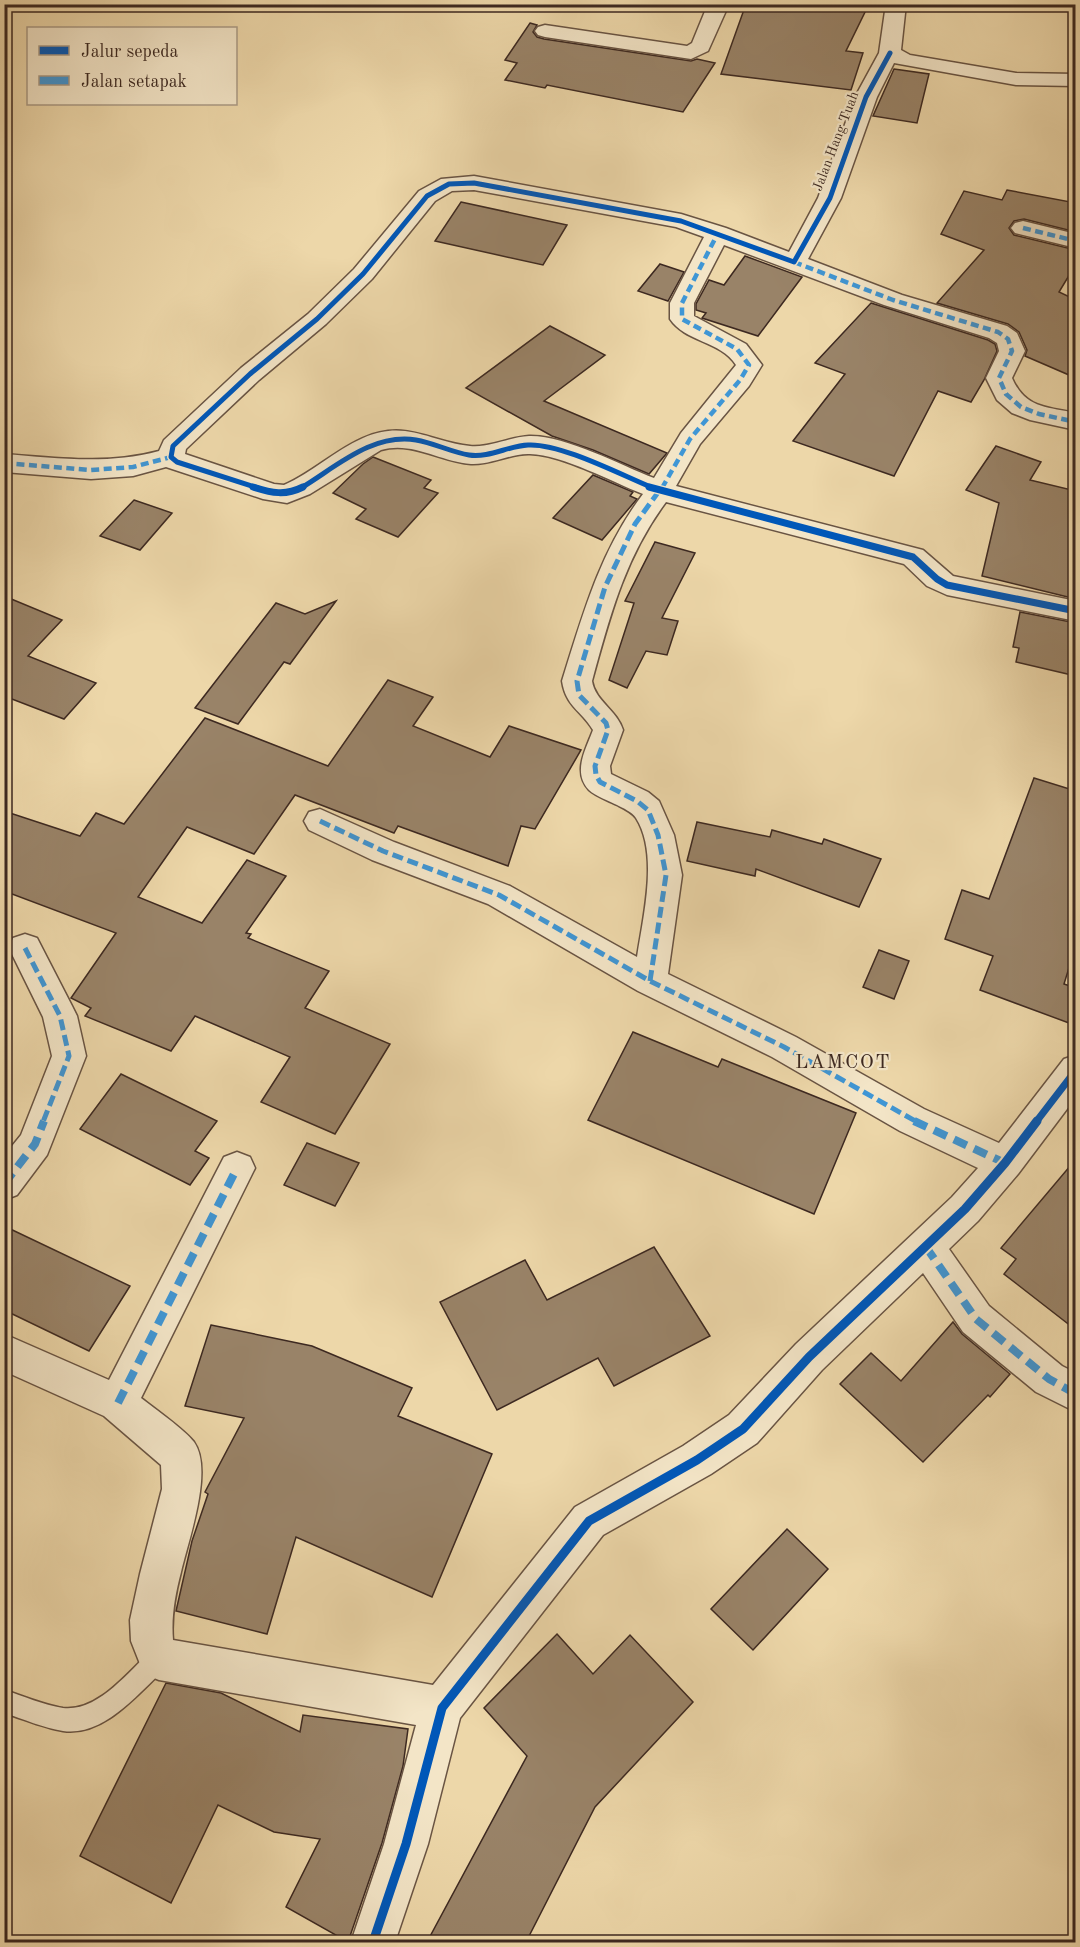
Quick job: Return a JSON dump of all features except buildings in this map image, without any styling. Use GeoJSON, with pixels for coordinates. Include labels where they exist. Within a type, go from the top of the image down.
{"type":"FeatureCollection","features":[{"type":"Feature","properties":{"kind":"street"},"geometry":{"type":"LineString","coordinates":[[545,31],[691,53],[701,47],[719,4]]}},
{"type":"Feature","properties":{"kind":"street"},"geometry":{"type":"LineString","coordinates":[[896,4],[890,53],[923,65],[1016,78],[1076,80]]}},
{"type":"Feature","properties":{"kind":"street","name":"Jalan Hang Tuah"},"geometry":{"type":"LineString","coordinates":[[794,262],[805,245],[838,178],[874,77],[890,53]]}},
{"type":"Feature","properties":{"kind":"street"},"geometry":{"type":"LineString","coordinates":[[171,457],[173,446],[250,374],[317,319],[363,274],[427,196],[437,187],[453,182],[474,183],[681,221],[893,300],[998,332],[1008,339],[1012,351],[999,378],[1006,396],[1021,406],[1042,414],[1076,422]]}},
{"type":"Feature","properties":{"kind":"street"},"geometry":{"type":"LineString","coordinates":[[1023,228],[1076,241]]}},
{"type":"Feature","properties":{"kind":"street"},"geometry":{"type":"LineString","coordinates":[[650,981],[666,875],[658,836],[648,810],[637,801],[600,782],[596,775],[595,766],[608,730],[606,723],[579,695],[577,681],[605,587],[635,524],[660,491],[690,439],[740,380],[749,365],[745,356],[733,347],[691,327],[682,319],[682,303],[718,233]]}},
{"type":"Feature","properties":{"kind":"street"},"geometry":{"type":"LineString","coordinates":[[171,457],[177,462],[260,489],[287,494],[380,441],[416,440],[470,455],[489,454],[528,445],[554,448],[660,491],[913,557],[922,563],[931,577],[947,585],[1076,610]]}},
{"type":"Feature","properties":{"kind":"street"},"geometry":{"type":"LineString","coordinates":[[7,467],[91,470],[133,467],[171,457]]}},
{"type":"Feature","properties":{"kind":"street"},"geometry":{"type":"LineString","coordinates":[[320,821],[392,855],[498,895],[650,981],[784,1047],[912,1120],[1005,1163]]}},
{"type":"Feature","properties":{"kind":"street"},"geometry":{"type":"LineString","coordinates":[[4,1185],[35,1144],[69,1056],[60,1016],[25,948]]}},
{"type":"Feature","properties":{"kind":"street"},"geometry":{"type":"LineString","coordinates":[[373,1942],[406,1844],[442,1708],[589,1521],[697,1460],[743,1429],[809,1357],[965,1209],[1005,1163],[1076,1070]]}},
{"type":"Feature","properties":{"kind":"street"},"geometry":{"type":"LineString","coordinates":[[118,1403],[237,1168]]}},
{"type":"Feature","properties":{"kind":"street"},"geometry":{"type":"LineString","coordinates":[[926,1247],[976,1319],[1049,1379],[1076,1394]]}},
{"type":"Feature","properties":{"kind":"street"},"geometry":{"type":"LineString","coordinates":[[4,1352],[118,1403],[180,1456],[182,1489],[160,1574],[151,1620],[152,1641],[159,1659],[442,1708]]}},
{"type":"Feature","properties":{"kind":"lane"},"geometry":{"type":"LineString","coordinates":[[4,1701],[57,1718],[72,1720],[87,1718],[100,1711],[159,1659]]}},
{"type":"Feature","properties":{"kind":"marked path"},"geometry":{"type":"LineString","coordinates":[[1023,228],[1076,241]]}},
{"type":"Feature","properties":{"kind":"marked path"},"geometry":{"type":"LineString","coordinates":[[650,981],[666,875],[658,835],[648,810],[637,801],[600,782],[596,775],[595,766],[608,730],[606,723],[579,695],[577,681],[605,587],[635,524],[660,491],[690,439],[740,380],[749,365],[737,349],[682,319],[682,303],[718,233]]}},
{"type":"Feature","properties":{"kind":"marked path"},"geometry":{"type":"LineString","coordinates":[[794,262],[893,300],[998,332],[1008,339],[1012,351],[999,378],[1007,396],[1030,411],[1076,422]]}},
{"type":"Feature","properties":{"kind":"marked path"},"geometry":{"type":"LineString","coordinates":[[4,463],[91,470],[133,467],[171,457]]}},
{"type":"Feature","properties":{"kind":"marked path"},"geometry":{"type":"LineString","coordinates":[[320,821],[383,851],[499,895],[650,981],[784,1047],[912,1120],[1005,1163]]}},
{"type":"Feature","properties":{"kind":"marked path"},"geometry":{"type":"LineString","coordinates":[[4,1184],[35,1144],[69,1056],[60,1016],[25,948]]}},
{"type":"Feature","properties":{"kind":"marked path"},"geometry":{"type":"LineString","coordinates":[[118,1403],[237,1168]]}},
{"type":"Feature","properties":{"kind":"marked path"},"geometry":{"type":"LineString","coordinates":[[926,1247],[976,1319],[1049,1379],[1076,1394]]}},
{"type":"Feature","properties":{"kind":"cycle path"},"geometry":{"type":"LineString","coordinates":[[890,53],[866,97],[830,198],[794,262],[681,221],[474,183],[455,183],[443,186],[427,196],[363,274],[317,319],[250,374],[173,446],[171,457],[177,462],[273,493],[287,494],[301,488],[372,444],[389,439],[416,440],[470,455],[489,454],[528,445],[554,448],[660,491],[913,557],[947,585],[1076,611]]}},
{"type":"Feature","properties":{"kind":"cycle path"},"geometry":{"type":"LineString","coordinates":[[373,1942],[406,1844],[442,1708],[589,1521],[697,1460],[743,1429],[809,1357],[965,1209],[1005,1163],[1076,1070]]}},
{"type":"Feature","properties":{"kind":"district","name":"LAMCOT"},"geometry":{"type":"Point","coordinates":[843,1061]}}]}
